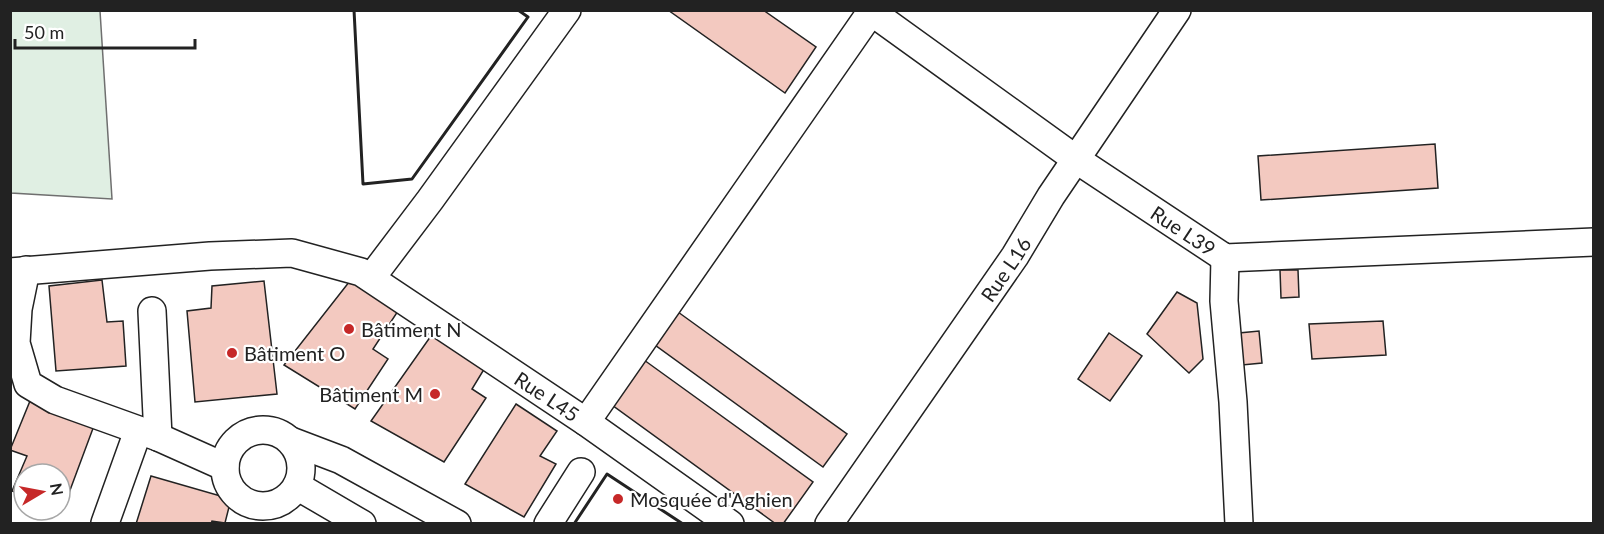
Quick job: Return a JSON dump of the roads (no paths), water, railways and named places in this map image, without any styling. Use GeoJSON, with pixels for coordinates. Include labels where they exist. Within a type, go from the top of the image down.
{"type":"FeatureCollection","features":[{"type":"Feature","properties":{"kind":"street"},"geometry":{"type":"LineString","coordinates":[[366,275],[430,200],[567,10]]}},
{"type":"Feature","properties":{"kind":"street","name":"Rue L16"},"geometry":{"type":"LineString","coordinates":[[829,524],[1015,256],[1051,196],[1178,10]]}},
{"type":"Feature","properties":{"kind":"street"},"geometry":{"type":"LineString","coordinates":[[586,422],[870,11]]}},
{"type":"Feature","properties":{"kind":"street","name":"Rue L39"},"geometry":{"type":"LineString","coordinates":[[870,11],[1077,160],[1225,258],[1593,242]]}},
{"type":"Feature","properties":{"kind":"street","name":"Rue L45"},"geometry":{"type":"LineString","coordinates":[[18,271],[210,256],[292,253],[366,275],[586,422],[730,524]]}},
{"type":"Feature","properties":{"kind":"street"},"geometry":{"type":"LineString","coordinates":[[1225,258],[1224,301],[1233,402],[1239,524]]}},
{"type":"Feature","properties":{"kind":"street"},"geometry":{"type":"LineString","coordinates":[[18,271],[16,343],[28,384],[55,400],[148,434],[225,466]]}},
{"type":"Feature","properties":{"kind":"street"},"geometry":{"type":"LineString","coordinates":[[105,523],[148,434],[152,311]]}},
{"type":"Feature","properties":{"kind":"street"},"geometry":{"type":"LineString","coordinates":[[291,441],[302,466],[297,486],[289,497],[268,506],[254,505],[244,501],[234,492],[227,481],[225,466],[231,447],[240,437],[253,431],[266,429],[341,460],[457,524]]}},
{"type":"Feature","properties":{"kind":"street"},"geometry":{"type":"LineString","coordinates":[[548,524],[581,472]]}},
{"type":"Feature","properties":{"kind":"street"},"geometry":{"type":"LineString","coordinates":[[297,486],[363,524]]}},
{"type":"Feature","properties":{"kind":"place","name":"Bâtiment N"},"geometry":{"type":"Point","coordinates":[349,329]}},
{"type":"Feature","properties":{"kind":"place","name":"Bâtiment O"},"geometry":{"type":"Point","coordinates":[232,353]}},
{"type":"Feature","properties":{"kind":"place","name":"Bâtiment M"},"geometry":{"type":"Point","coordinates":[435,394]}},
{"type":"Feature","properties":{"kind":"place","name":"Mosquée d'Aghien"},"geometry":{"type":"Point","coordinates":[618,499]}}]}
